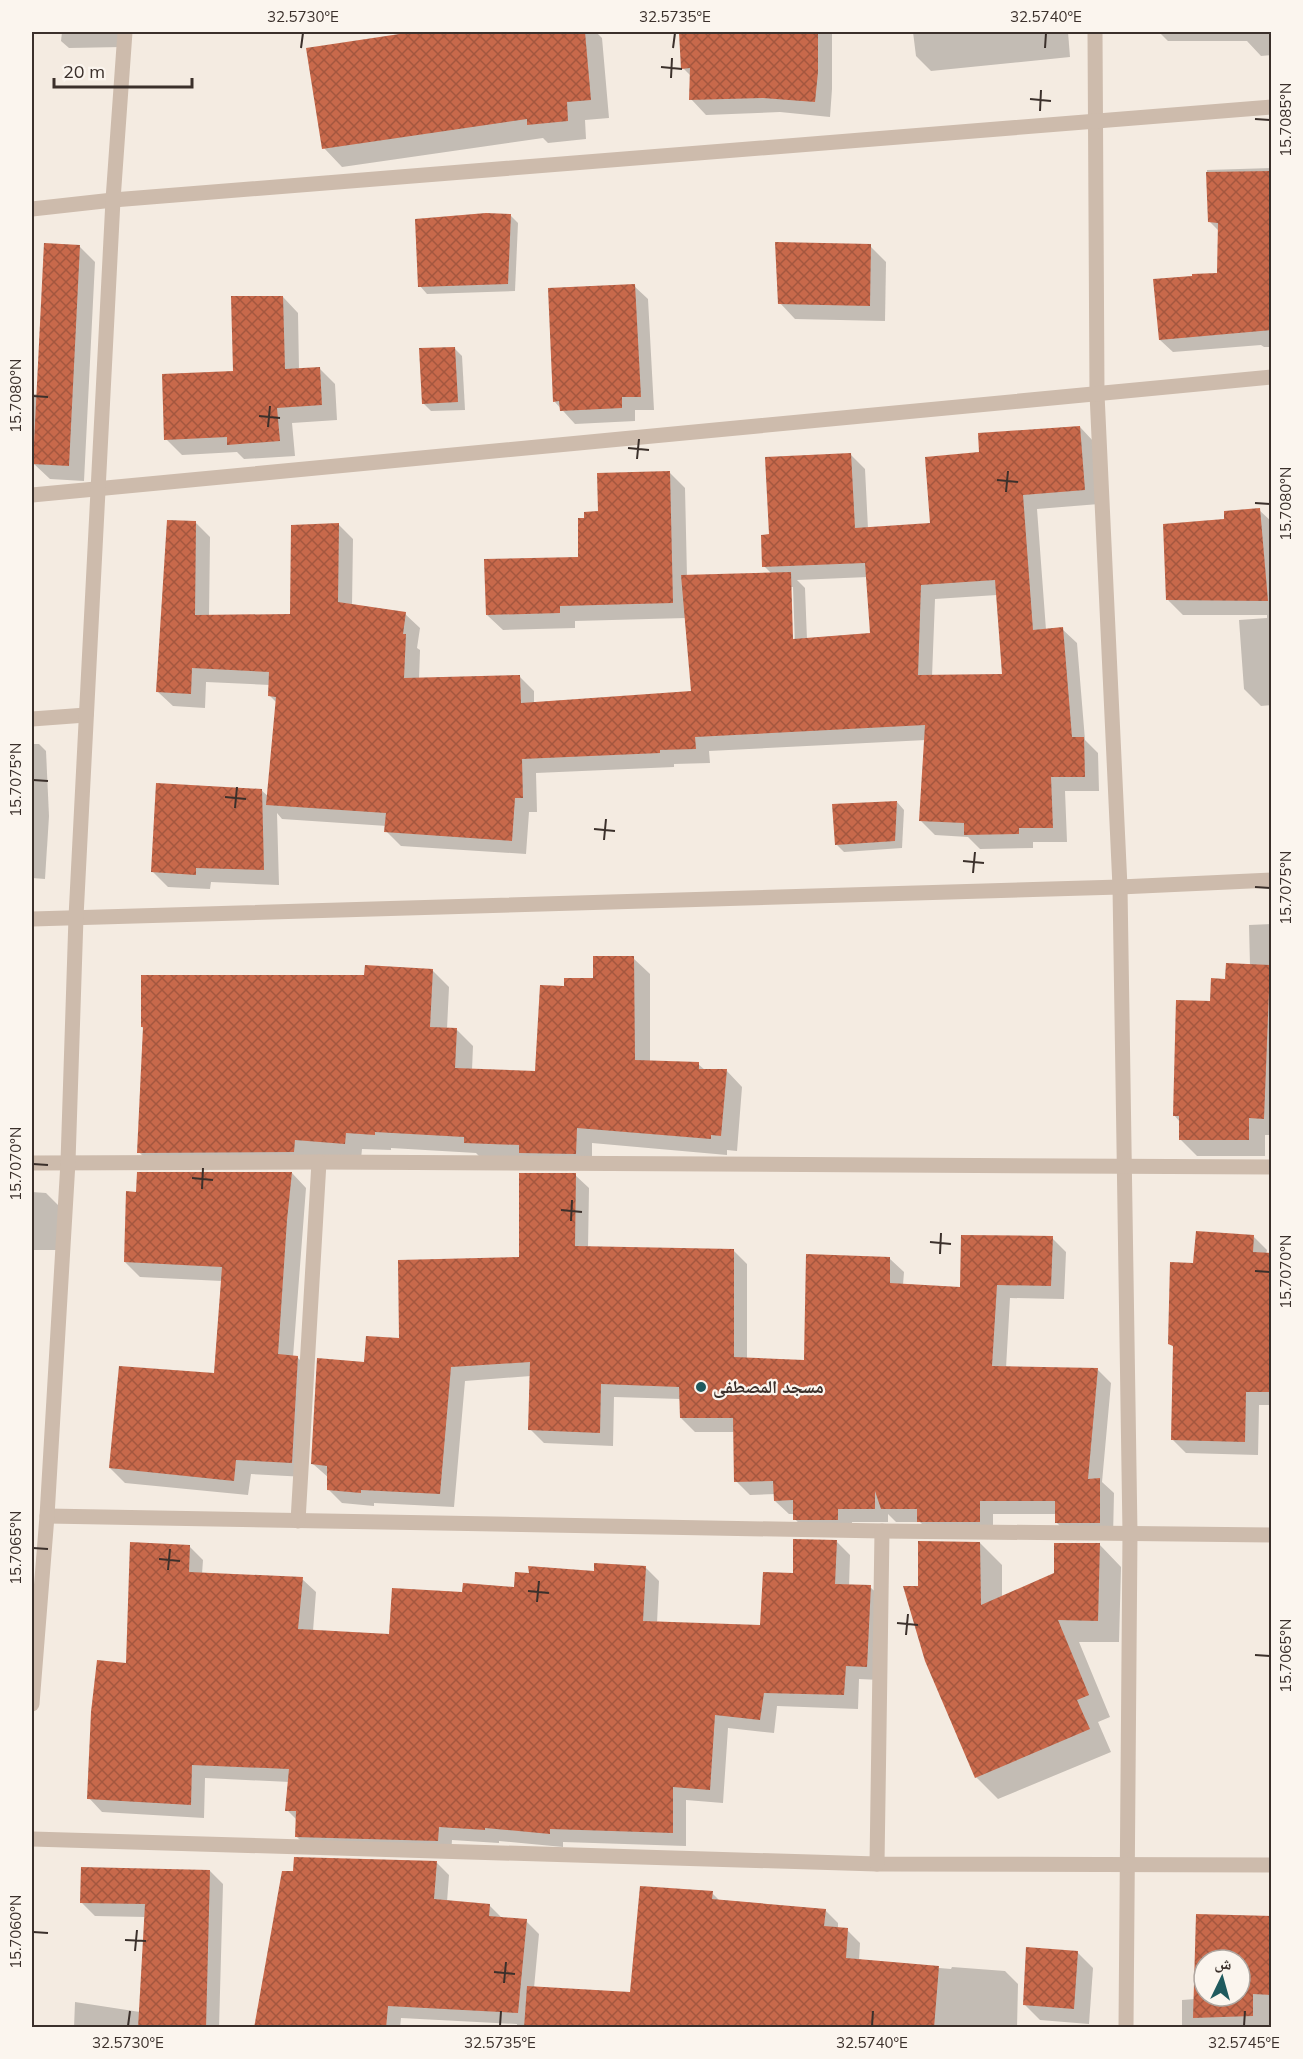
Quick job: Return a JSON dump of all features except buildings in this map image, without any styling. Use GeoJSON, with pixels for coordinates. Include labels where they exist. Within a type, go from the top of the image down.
{"type":"FeatureCollection","features":[{"type":"Feature","properties":{"kind":"street"},"geometry":{"type":"LineString","coordinates":[[32,1704],[37,1575],[47,1516],[68,1162],[76,917],[86,715],[112,200],[125,32]]}},
{"type":"Feature","properties":{"kind":"street"},"geometry":{"type":"LineString","coordinates":[[1095,32],[1097,394],[1120,887],[1130,1533],[1126,2028]]}},
{"type":"Feature","properties":{"kind":"street"},"geometry":{"type":"LineString","coordinates":[[32,208],[1272,107]]}},
{"type":"Feature","properties":{"kind":"street"},"geometry":{"type":"LineString","coordinates":[[32,495],[1272,377]]}},
{"type":"Feature","properties":{"kind":"street"},"geometry":{"type":"LineString","coordinates":[[32,719],[86,715]]}},
{"type":"Feature","properties":{"kind":"street"},"geometry":{"type":"LineString","coordinates":[[32,919],[1120,887],[1272,880]]}},
{"type":"Feature","properties":{"kind":"street"},"geometry":{"type":"LineString","coordinates":[[298,1521],[319,1162]]}},
{"type":"Feature","properties":{"kind":"street"},"geometry":{"type":"LineString","coordinates":[[32,1163],[319,1162],[1272,1167]]}},
{"type":"Feature","properties":{"kind":"street"},"geometry":{"type":"LineString","coordinates":[[47,1516],[882,1531],[1272,1535]]}},
{"type":"Feature","properties":{"kind":"street"},"geometry":{"type":"LineString","coordinates":[[877,1864],[882,1531]]}},
{"type":"Feature","properties":{"kind":"street"},"geometry":{"type":"LineString","coordinates":[[32,1839],[877,1864],[1272,1865]]}},
{"type":"Feature","properties":{"kind":"place","name":"مسجد المصطفى"},"geometry":{"type":"Point","coordinates":[701,1387]}}]}
